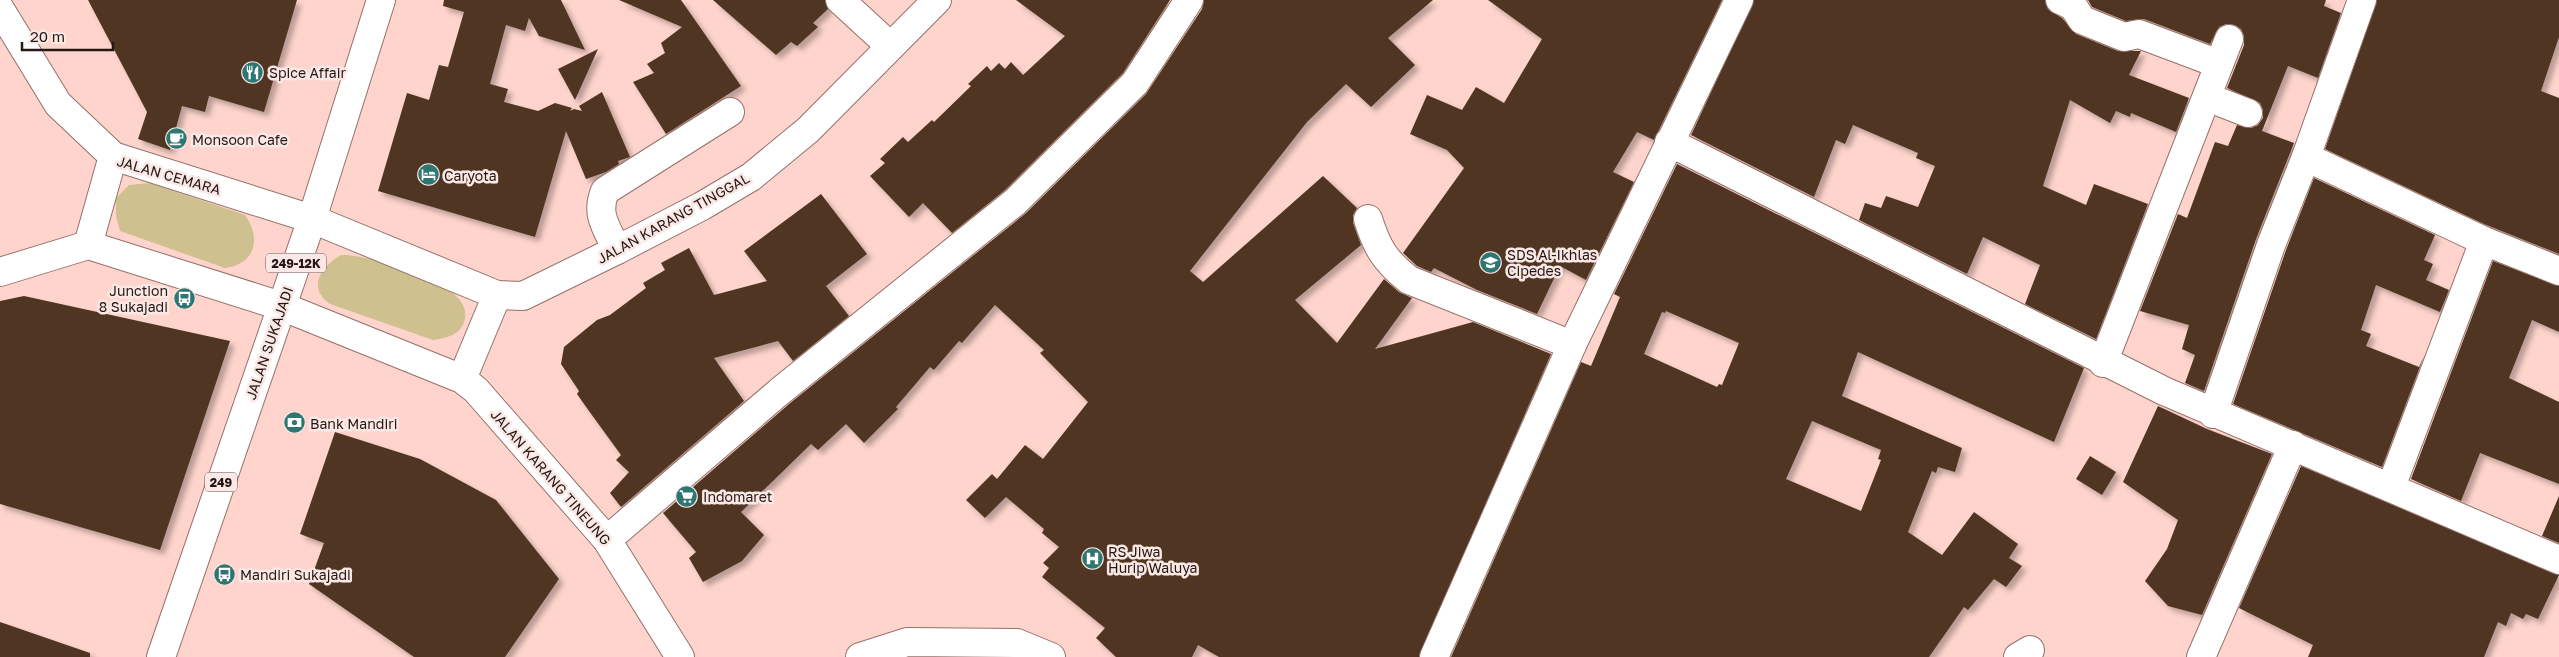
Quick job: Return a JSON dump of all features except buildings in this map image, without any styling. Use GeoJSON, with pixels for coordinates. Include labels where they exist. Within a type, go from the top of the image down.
{"type":"FeatureCollection","features":[{"type":"Feature","properties":{"kind":"street","name":"JALAN SUKAJADI"},"geometry":{"type":"LineString","coordinates":[[161,657],[312,219],[381,0]]}},
{"type":"Feature","properties":{"kind":"street"},"geometry":{"type":"LineString","coordinates":[[840,0],[890,46]]}},
{"type":"Feature","properties":{"kind":"street","name":"JALAN KARANG TINGGAL"},"geometry":{"type":"LineString","coordinates":[[497,295],[523,296],[702,206],[751,177],[808,130],[937,0]]}},
{"type":"Feature","properties":{"kind":"street"},"geometry":{"type":"LineString","coordinates":[[607,540],[779,392],[1015,202],[1135,83],[1189,0]]}},
{"type":"Feature","properties":{"kind":"street"},"geometry":{"type":"LineString","coordinates":[[1434,657],[1572,345],[1739,0]]}},
{"type":"Feature","properties":{"kind":"street"},"geometry":{"type":"LineString","coordinates":[[2060,0],[2073,6],[2082,20],[2116,34],[2124,37],[2139,34],[2219,64]]}},
{"type":"Feature","properties":{"kind":"street"},"geometry":{"type":"LineString","coordinates":[[2213,414],[2271,245],[2306,158],[2362,0]]}},
{"type":"Feature","properties":{"kind":"street"},"geometry":{"type":"LineString","coordinates":[[0,9],[58,104],[113,156]]}},
{"type":"Feature","properties":{"kind":"street"},"geometry":{"type":"LineString","coordinates":[[2103,363],[2229,39]]}},
{"type":"Feature","properties":{"kind":"street"},"geometry":{"type":"LineString","coordinates":[[2207,97],[2248,113]]}},
{"type":"Feature","properties":{"kind":"street"},"geometry":{"type":"LineString","coordinates":[[617,250],[600,213],[600,202],[605,191],[730,112]]}},
{"type":"Feature","properties":{"kind":"street"},"geometry":{"type":"LineString","coordinates":[[1669,142],[2103,363],[2213,414],[2292,445],[2559,560]]}},
{"type":"Feature","properties":{"kind":"street","name":"JALAN CEMARA"},"geometry":{"type":"LineString","coordinates":[[88,245],[113,156],[312,219]]}},
{"type":"Feature","properties":{"kind":"street"},"geometry":{"type":"LineString","coordinates":[[2306,158],[2484,241],[2559,271]]}},
{"type":"Feature","properties":{"kind":"street"},"geometry":{"type":"LineString","coordinates":[[312,219],[497,295],[462,379]]}},
{"type":"Feature","properties":{"kind":"street"},"geometry":{"type":"LineString","coordinates":[[1368,219],[1377,247],[1396,270],[1409,280],[1572,345]]}},
{"type":"Feature","properties":{"kind":"street"},"geometry":{"type":"LineString","coordinates":[[2391,487],[2484,241]]}},
{"type":"Feature","properties":{"kind":"street"},"geometry":{"type":"LineString","coordinates":[[0,272],[88,245],[281,306]]}},
{"type":"Feature","properties":{"kind":"street","name":"JALAN KARANG TINEUNG"},"geometry":{"type":"LineString","coordinates":[[281,306],[462,379],[476,390],[607,540],[680,657]]}},
{"type":"Feature","properties":{"kind":"street"},"geometry":{"type":"LineString","coordinates":[[2201,657],[2292,445]]}},
{"type":"Feature","properties":{"kind":"street"},"geometry":{"type":"LineString","coordinates":[[860,657],[906,642],[1017,644],[1051,657]]}},
{"type":"Feature","properties":{"kind":"shaded area"},"geometry":{"type":"Polygon","coordinates":[[[150,183],[245,215],[250,224],[254,241],[253,249],[249,256],[235,266],[225,268],[120,231],[116,216],[116,198],[129,185],[150,183]]]}},
{"type":"Feature","properties":{"kind":"shaded area"},"geometry":{"type":"Polygon","coordinates":[[[341,255],[396,265],[439,283],[455,295],[464,308],[462,327],[452,336],[433,340],[330,304],[319,291],[319,277],[328,265],[341,255]]]}},
{"type":"Feature","properties":{"kind":"place","name":"Spice Affair"},"geometry":{"type":"Point","coordinates":[253,72]}},
{"type":"Feature","properties":{"kind":"place","name":"Monsoon Cafe"},"geometry":{"type":"Point","coordinates":[176,139]}},
{"type":"Feature","properties":{"kind":"place","name":"Caryota"},"geometry":{"type":"Point","coordinates":[428,175]}},
{"type":"Feature","properties":{"kind":"place","name":"SDS Al-Ikhlas Cipedes"},"geometry":{"type":"Point","coordinates":[1491,262]}},
{"type":"Feature","properties":{"kind":"place","name":"Junction 8 Sukajadi"},"geometry":{"type":"Point","coordinates":[184,298]}},
{"type":"Feature","properties":{"kind":"place","name":"Bank Mandiri"},"geometry":{"type":"Point","coordinates":[294,423]}},
{"type":"Feature","properties":{"kind":"place","name":"Indomaret"},"geometry":{"type":"Point","coordinates":[687,496]}},
{"type":"Feature","properties":{"kind":"place","name":"RS Jiwa Hurip Waluya"},"geometry":{"type":"Point","coordinates":[1092,559]}},
{"type":"Feature","properties":{"kind":"place","name":"Mandiri Sukajadi"},"geometry":{"type":"Point","coordinates":[224,574]}}]}
